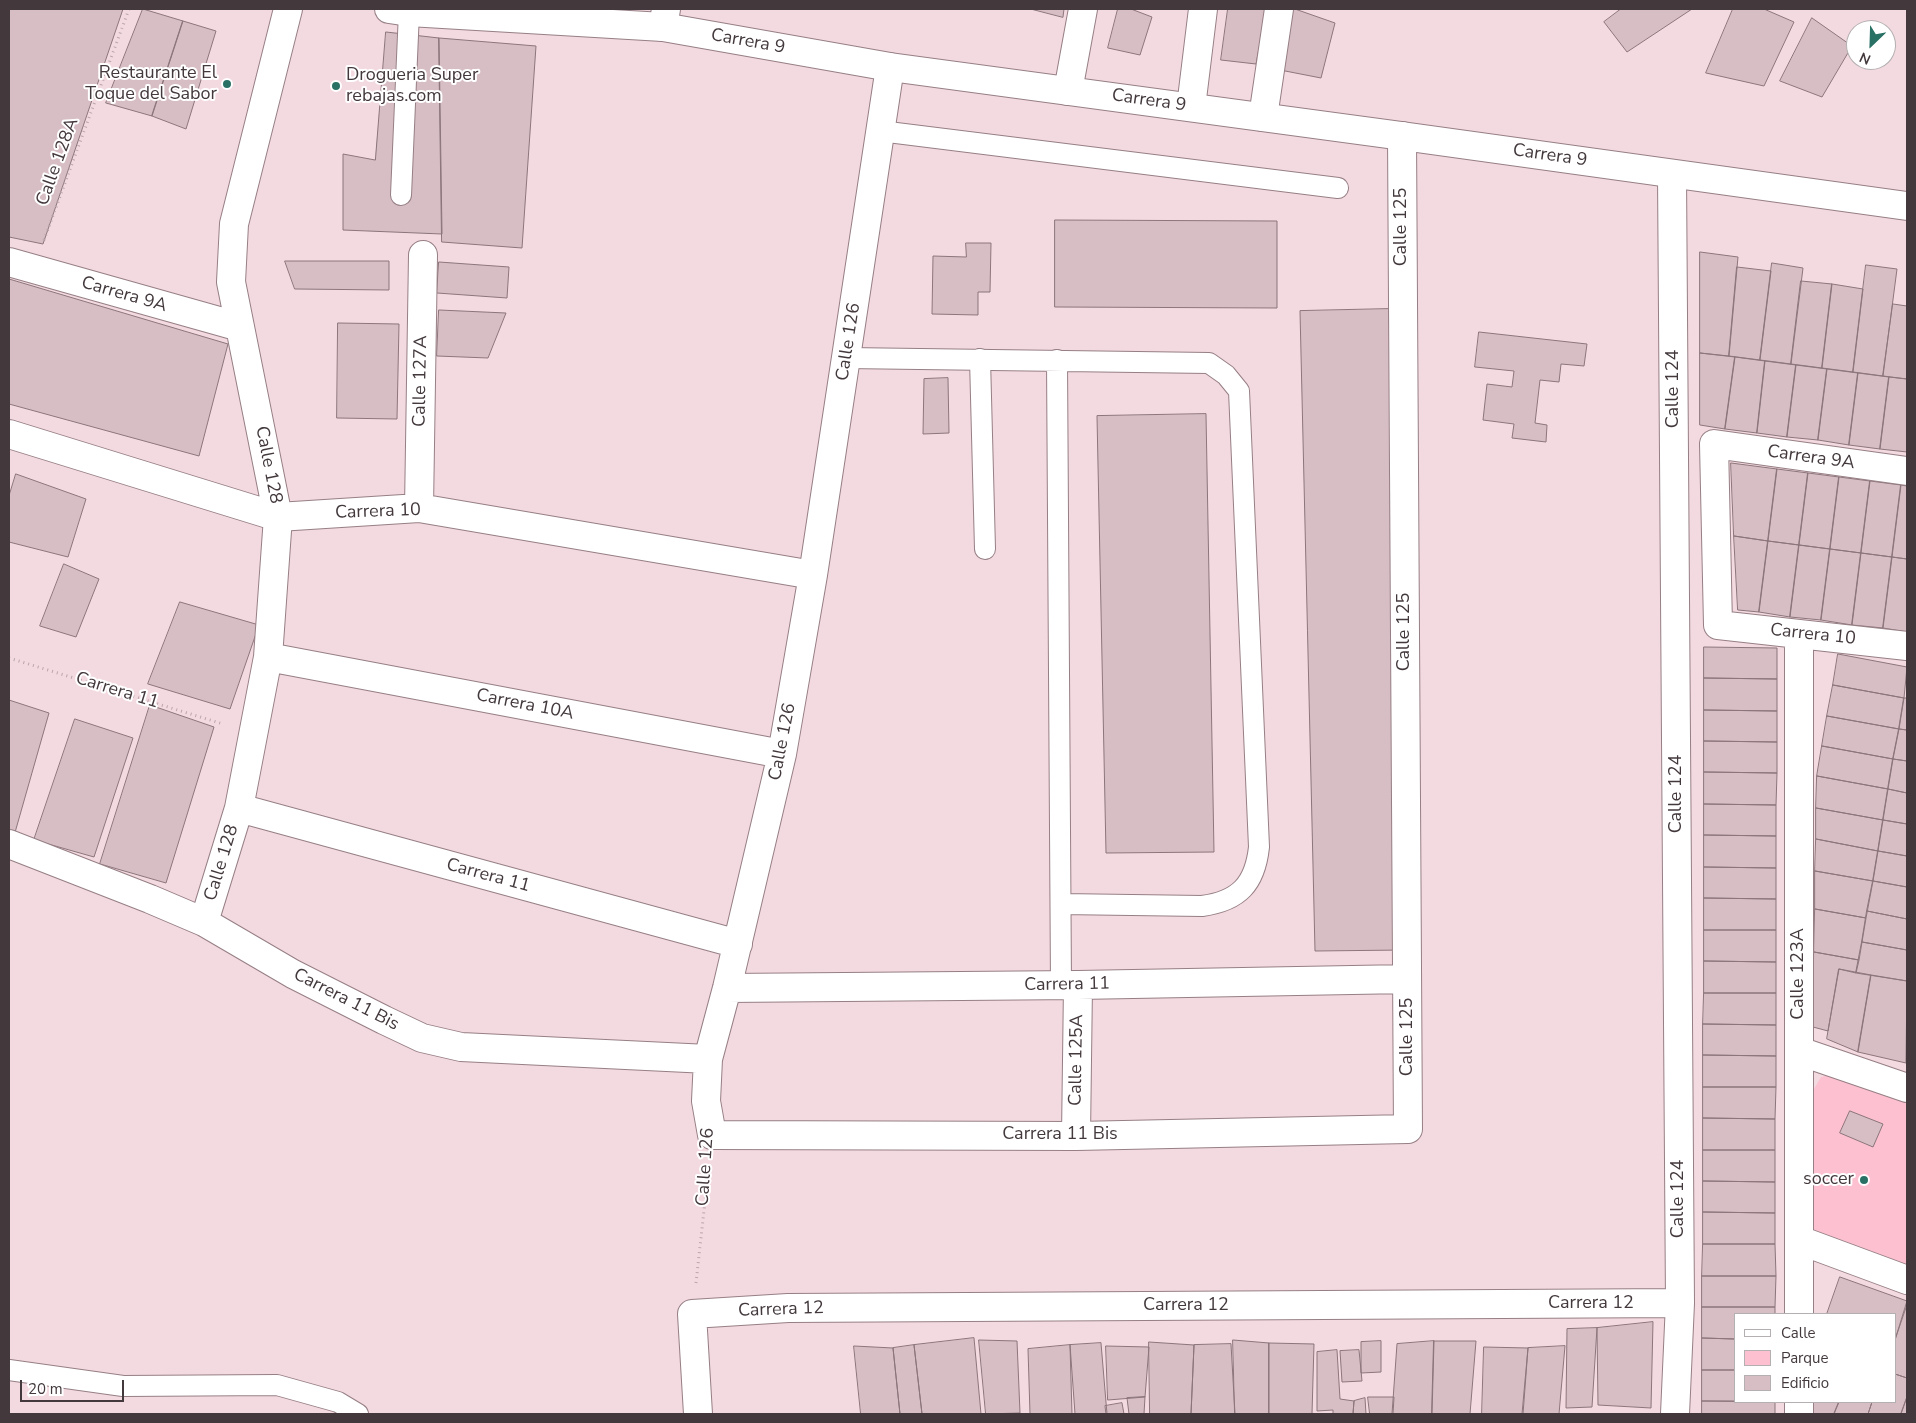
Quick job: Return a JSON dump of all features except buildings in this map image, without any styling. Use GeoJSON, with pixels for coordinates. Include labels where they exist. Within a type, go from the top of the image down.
{"type":"FeatureCollection","features":[{"type":"Feature","properties":{"kind":"street","name":"Calle 128"},"geometry":{"type":"LineString","coordinates":[[204,922],[239,808],[268,657],[278,517],[231,282],[234,224],[288,9]]}},
{"type":"Feature","properties":{"kind":"street"},"geometry":{"type":"LineString","coordinates":[[1068,91],[1083,9]]}},
{"type":"Feature","properties":{"kind":"street"},"geometry":{"type":"LineString","coordinates":[[1191,107],[1204,9]]}},
{"type":"Feature","properties":{"kind":"street"},"geometry":{"type":"LineString","coordinates":[[1263,116],[1279,9]]}},
{"type":"Feature","properties":{"kind":"street","name":"Carrera 9"},"geometry":{"type":"LineString","coordinates":[[399,10],[664,18],[890,67],[1263,116],[1907,206]]}},
{"type":"Feature","properties":{"kind":"street","name":"Calle 126"},"geometry":{"type":"LineString","coordinates":[[712,1135],[706,1101],[708,1059],[738,944],[782,754],[814,575],[890,67]]}},
{"type":"Feature","properties":{"kind":"street","name":"Calle 125"},"geometry":{"type":"LineString","coordinates":[[1402,136],[1408,1129]]}},
{"type":"Feature","properties":{"kind":"street","name":"Calle 124"},"geometry":{"type":"LineString","coordinates":[[1672,174],[1680,1303],[1675,1414]]}},
{"type":"Feature","properties":{"kind":"street","name":"Calle 127A"},"geometry":{"type":"LineString","coordinates":[[418,508],[422,255]]}},
{"type":"Feature","properties":{"kind":"street","name":"Carrera 9A"},"geometry":{"type":"LineString","coordinates":[[21,266],[240,327]]}},
{"type":"Feature","properties":{"kind":"street","name":"Carrera 10"},"geometry":{"type":"LineString","coordinates":[[9,434],[278,517],[418,508],[814,575]]}},
{"type":"Feature","properties":{"kind":"street","name":"Carrera 9A"},"geometry":{"type":"LineString","coordinates":[[1718,625],[1714,444],[1907,471]]}},
{"type":"Feature","properties":{"kind":"street","name":"Carrera 10"},"geometry":{"type":"LineString","coordinates":[[1718,625],[1907,646]]}},
{"type":"Feature","properties":{"kind":"street","name":"Calle 123A"},"geometry":{"type":"LineString","coordinates":[[1799,634],[1799,1313]]}},
{"type":"Feature","properties":{"kind":"street","name":"Carrera 10A"},"geometry":{"type":"LineString","coordinates":[[268,657],[782,754]]}},
{"type":"Feature","properties":{"kind":"street","name":"Carrera 11"},"geometry":{"type":"LineString","coordinates":[[239,808],[738,944]]}},
{"type":"Feature","properties":{"kind":"street","name":"Carrera 11 Bis"},"geometry":{"type":"LineString","coordinates":[[9,844],[204,922],[293,974],[422,1038],[461,1047],[708,1059]]}},
{"type":"Feature","properties":{"kind":"street","name":"Carrera 11"},"geometry":{"type":"LineString","coordinates":[[727,988],[1069,985],[1407,979]]}},
{"type":"Feature","properties":{"kind":"street","name":"Calle 125A"},"geometry":{"type":"LineString","coordinates":[[1069,985],[1076,1136]]}},
{"type":"Feature","properties":{"kind":"street"},"geometry":{"type":"LineString","coordinates":[[1799,1051],[1907,1088]]}},
{"type":"Feature","properties":{"kind":"street","name":"Carrera 11 Bis"},"geometry":{"type":"LineString","coordinates":[[712,1135],[1076,1136],[1408,1129]]}},
{"type":"Feature","properties":{"kind":"street"},"geometry":{"type":"LineString","coordinates":[[1799,1240],[1907,1280]]}},
{"type":"Feature","properties":{"kind":"street","name":"Carrera 12"},"geometry":{"type":"LineString","coordinates":[[692,1314],[797,1308],[1680,1303]]}},
{"type":"Feature","properties":{"kind":"street"},"geometry":{"type":"LineString","coordinates":[[692,1314],[698,1414]]}},
{"type":"Feature","properties":{"kind":"lane"},"geometry":{"type":"LineString","coordinates":[[399,10],[402,194]]}},
{"type":"Feature","properties":{"kind":"lane"},"geometry":{"type":"LineString","coordinates":[[880,131],[1338,188]]}},
{"type":"Feature","properties":{"kind":"lane"},"geometry":{"type":"LineString","coordinates":[[847,358],[1209,363],[1226,375],[1239,391],[1259,847],[1257,865],[1249,882],[1236,895],[1220,904],[1202,906],[1061,904]]}},
{"type":"Feature","properties":{"kind":"lane"},"geometry":{"type":"LineString","coordinates":[[980,359],[985,549]]}},
{"type":"Feature","properties":{"kind":"lane"},"geometry":{"type":"LineString","coordinates":[[1057,360],[1061,904],[1069,985]]}},
{"type":"Feature","properties":{"kind":"lane"},"geometry":{"type":"LineString","coordinates":[[9,1370],[123,1386],[277,1385],[338,1402],[358,1414]]}},
{"type":"Feature","properties":{"kind":"path","name":"Calle 128A"},"geometry":{"type":"LineString","coordinates":[[21,266],[129,9]]}},
{"type":"Feature","properties":{"kind":"path","name":"Carrera 11"},"geometry":{"type":"LineString","coordinates":[[9,658],[254,733]]}},
{"type":"Feature","properties":{"kind":"path","name":"Calle 126"},"geometry":{"type":"LineString","coordinates":[[692,1314],[712,1135]]}},
{"type":"Feature","properties":{"kind":"green space"},"geometry":{"type":"Polygon","coordinates":[[[1834,1074],[1907,1099],[1907,1269],[1824,1237],[1813,1230],[1810,1220],[1814,1089],[1821,1077],[1834,1074]]]}},
{"type":"Feature","properties":{"kind":"place","name":"Restaurante El Toque del Sabor"},"geometry":{"type":"Point","coordinates":[227,84]}},
{"type":"Feature","properties":{"kind":"place","name":"Drogueria Super rebajas.com"},"geometry":{"type":"Point","coordinates":[336,86]}},
{"type":"Feature","properties":{"kind":"place","name":"soccer"},"geometry":{"type":"Point","coordinates":[1864,1180]}}]}
